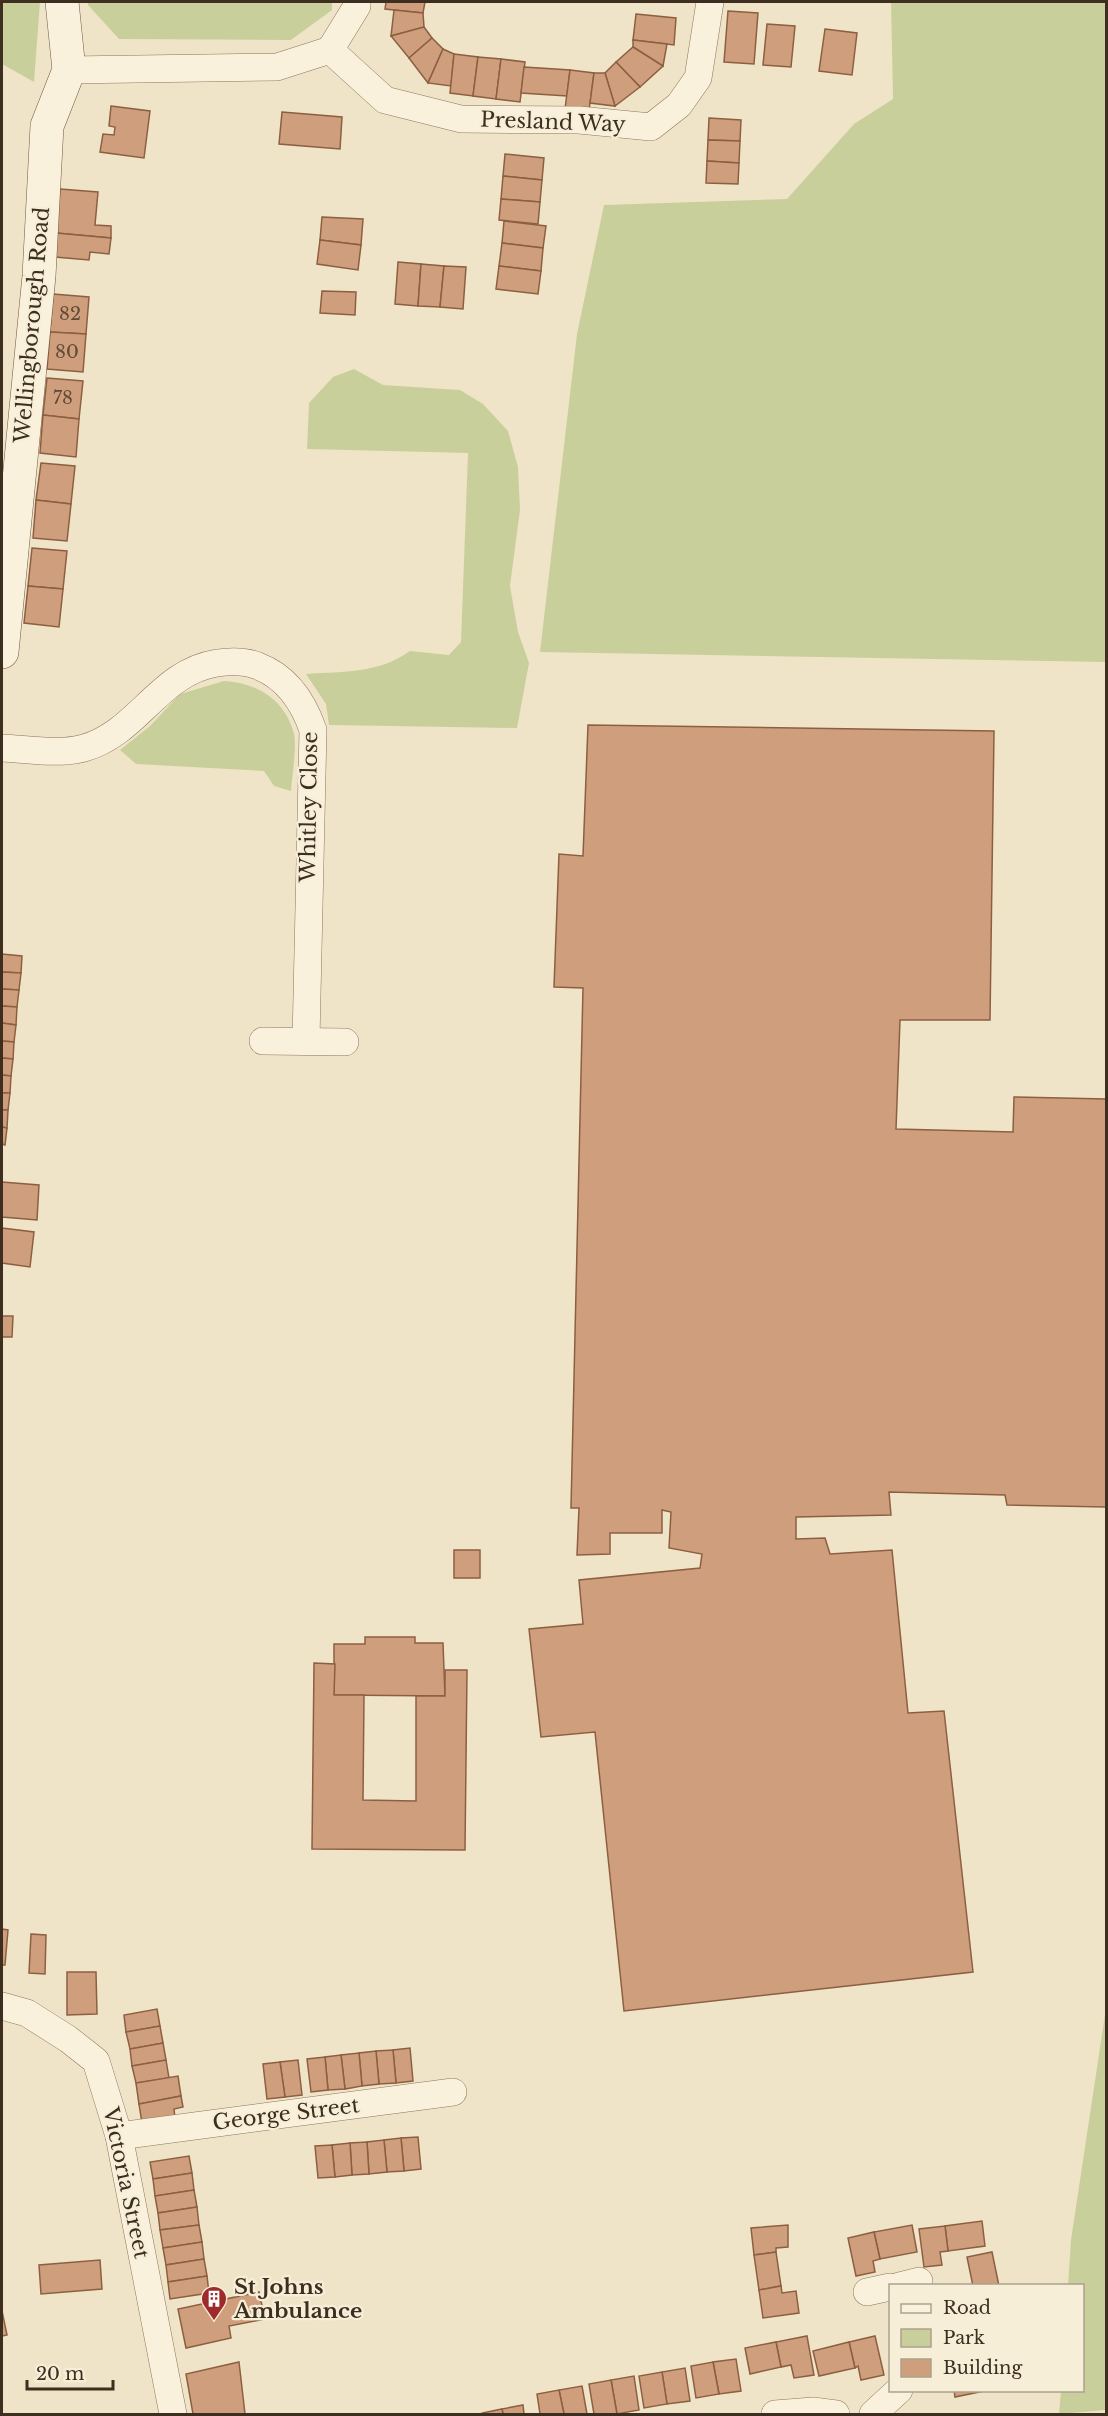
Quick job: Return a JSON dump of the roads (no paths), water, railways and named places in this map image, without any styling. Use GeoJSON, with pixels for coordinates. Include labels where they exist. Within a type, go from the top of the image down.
{"type":"FeatureCollection","features":[{"type":"Feature","properties":{"kind":"main road","name":"Wellingborough Road"},"geometry":{"type":"LineString","coordinates":[[2,652],[39,276],[47,126],[69,70],[62,2]]}},
{"type":"Feature","properties":{"kind":"street"},"geometry":{"type":"LineString","coordinates":[[69,70],[277,67],[330,50],[357,6],[357,2]]}},
{"type":"Feature","properties":{"kind":"street","name":"Presland Way"},"geometry":{"type":"LineString","coordinates":[[330,50],[385,100],[460,119],[579,120],[651,127],[678,105],[698,78],[710,2]]}},
{"type":"Feature","properties":{"kind":"street","name":"Whitley Close"},"geometry":{"type":"LineString","coordinates":[[2,748],[63,750],[84,748],[123,727],[158,692],[180,676],[201,665],[226,661],[253,664],[281,678],[299,698],[313,730],[306,1040]]}},
{"type":"Feature","properties":{"kind":"street"},"geometry":{"type":"LineString","coordinates":[[263,1041],[345,1042]]}},
{"type":"Feature","properties":{"kind":"street","name":"Victoria Street"},"geometry":{"type":"LineString","coordinates":[[2,2006],[27,2013],[68,2039],[96,2061],[119,2136],[173,2415]]}},
{"type":"Feature","properties":{"kind":"street","name":"George Street"},"geometry":{"type":"LineString","coordinates":[[119,2136],[453,2092]]}},
{"type":"Feature","properties":{"kind":"street"},"geometry":{"type":"LineString","coordinates":[[873,2415],[898,2392]]}},
{"type":"Feature","properties":{"kind":"street"},"geometry":{"type":"LineString","coordinates":[[776,2415],[813,2410],[836,2415]]}},
{"type":"Feature","properties":{"kind":"place","name":"St Johns Ambulance"},"geometry":{"type":"Point","coordinates":[214,2322]}}]}
